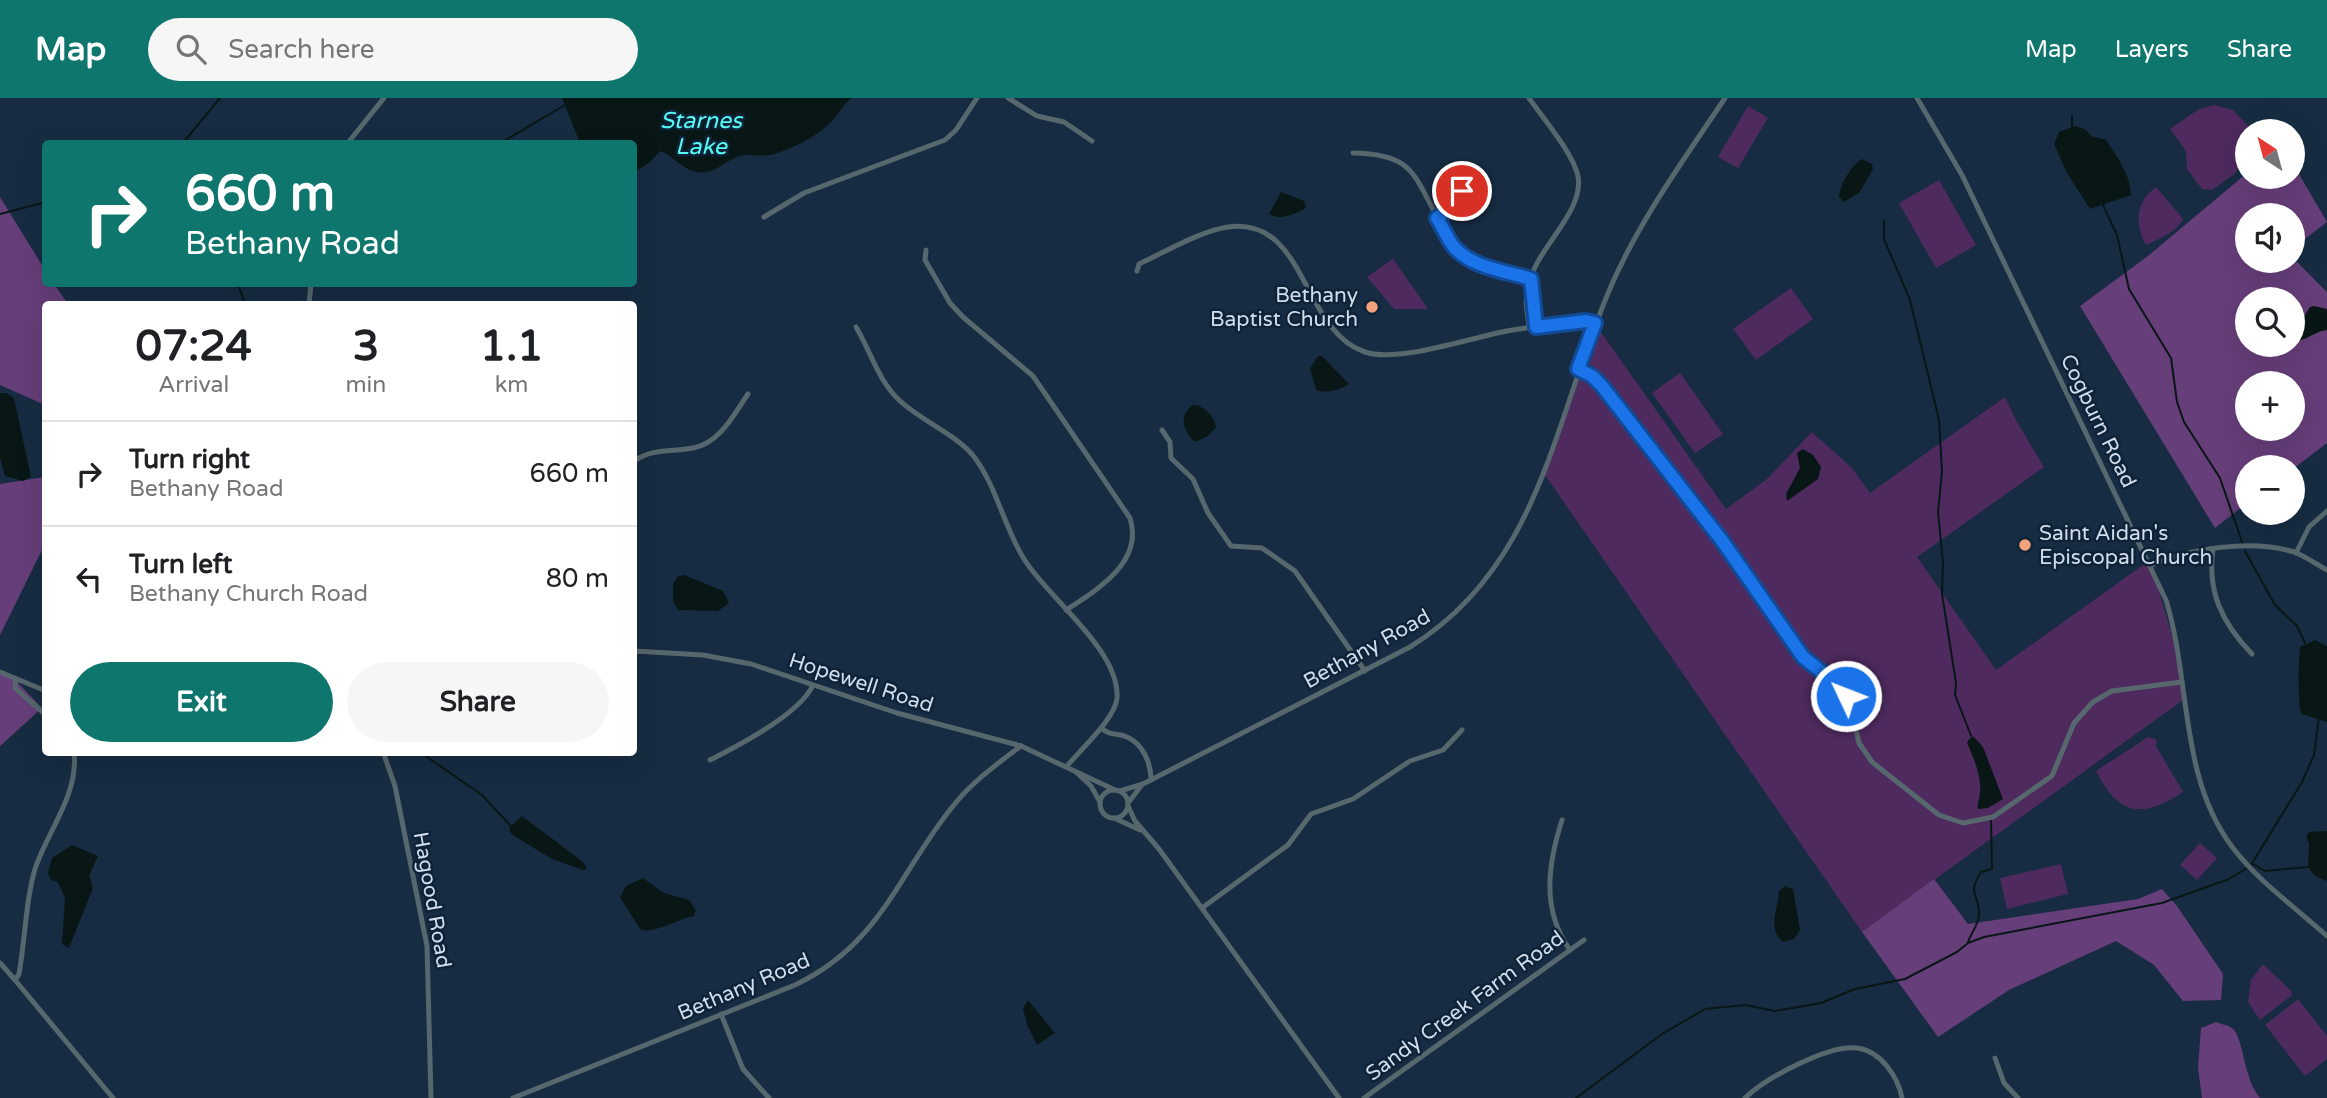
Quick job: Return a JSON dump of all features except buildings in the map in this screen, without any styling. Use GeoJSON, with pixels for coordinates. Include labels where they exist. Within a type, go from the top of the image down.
{"type":"FeatureCollection","features":[{"type":"Feature","properties":{"kind":"street"},"geometry":{"type":"LineString","coordinates":[[350,140],[384,98]]}},
{"type":"Feature","properties":{"kind":"street"},"geometry":{"type":"LineString","coordinates":[[764,218],[804,194],[944,141],[956,130],[977,98]]}},
{"type":"Feature","properties":{"kind":"street"},"geometry":{"type":"LineString","coordinates":[[1008,98],[1037,116],[1064,122],[1092,141]]}},
{"type":"Feature","properties":{"kind":"street"},"geometry":{"type":"LineString","coordinates":[[1529,98],[1572,163],[1578,184],[1576,197],[1566,218],[1531,282],[1532,327]]}},
{"type":"Feature","properties":{"kind":"street","name":"Bethany Road"},"geometry":{"type":"LineString","coordinates":[[1117,790],[1143,784],[1410,648],[1440,627],[1476,593],[1496,568],[1520,527],[1549,466],[1578,369],[1613,281],[1646,218],[1725,98]]}},
{"type":"Feature","properties":{"kind":"street","name":"Cogburn Road"},"geometry":{"type":"LineString","coordinates":[[1917,98],[1962,175],[2150,566],[2170,615],[2198,774],[2216,823],[2245,862],[2327,936]]}},
{"type":"Feature","properties":{"kind":"street"},"geometry":{"type":"LineString","coordinates":[[1353,153],[1385,155],[1404,164],[1417,179],[1451,243],[1460,253],[1482,265],[1531,282]]}},
{"type":"Feature","properties":{"kind":"street"},"geometry":{"type":"LineString","coordinates":[[1437,218],[1456,202],[1464,184],[1466,168]]}},
{"type":"Feature","properties":{"kind":"street"},"geometry":{"type":"LineString","coordinates":[[1137,271],[1139,264],[1217,230],[1248,228],[1266,233],[1278,242],[1331,328],[1346,342],[1366,353],[1401,355],[1532,327],[1586,321],[1595,323]]}},
{"type":"Feature","properties":{"kind":"street"},"geometry":{"type":"LineString","coordinates":[[926,250],[925,260],[950,303],[968,322],[1033,376],[1130,518],[1132,545],[1125,562],[1066,610]]}},
{"type":"Feature","properties":{"kind":"street"},"geometry":{"type":"LineString","coordinates":[[856,327],[877,370],[901,402],[974,456],[1024,559],[1104,656],[1114,680],[1115,706],[1070,768]]}},
{"type":"Feature","properties":{"kind":"street"},"geometry":{"type":"LineString","coordinates":[[1578,369],[1592,376],[1602,386],[1723,542],[1803,657],[1843,691],[1853,712],[1859,743],[1872,762],[1939,816],[1963,823],[1993,817],[2052,776],[2074,723],[2093,702],[2112,691],[2182,682]]}},
{"type":"Feature","properties":{"kind":"street"},"geometry":{"type":"LineString","coordinates":[[637,460],[652,452],[693,448],[708,442],[723,429],[747,394]]}},
{"type":"Feature","properties":{"kind":"street"},"geometry":{"type":"LineString","coordinates":[[1163,430],[1170,442],[1171,458],[1192,479],[1208,513],[1231,546],[1262,548],[1295,571],[1365,671]]}},
{"type":"Feature","properties":{"kind":"street"},"geometry":{"type":"LineString","coordinates":[[2296,553],[2309,527],[2327,511]]}},
{"type":"Feature","properties":{"kind":"street"},"geometry":{"type":"LineString","coordinates":[[2150,566],[2188,552],[2259,547],[2296,553],[2327,570]]}},
{"type":"Feature","properties":{"kind":"street"},"geometry":{"type":"LineString","coordinates":[[2213,549],[2212,586],[2216,601],[2227,624],[2252,654]]}},
{"type":"Feature","properties":{"kind":"street","name":"Hopewell Road"},"geometry":{"type":"LineString","coordinates":[[637,651],[675,652],[731,660],[897,713],[1021,746],[1117,790]]}},
{"type":"Feature","properties":{"kind":"street"},"geometry":{"type":"LineString","coordinates":[[0,672],[42,690]]}},
{"type":"Feature","properties":{"kind":"street"},"geometry":{"type":"LineString","coordinates":[[16,680],[15,688],[42,712]]}},
{"type":"Feature","properties":{"kind":"street"},"geometry":{"type":"LineString","coordinates":[[709,760],[759,733],[807,695],[813,685]]}},
{"type":"Feature","properties":{"kind":"street"},"geometry":{"type":"LineString","coordinates":[[1101,728],[1110,735],[1129,738],[1144,752],[1151,780]]}},
{"type":"Feature","properties":{"kind":"street"},"geometry":{"type":"LineString","coordinates":[[1202,908],[1288,845],[1311,814],[1353,799],[1410,761],[1443,750],[1462,730]]}},
{"type":"Feature","properties":{"kind":"street","name":"Bethany Road"},"geometry":{"type":"LineString","coordinates":[[513,1098],[812,977],[851,950],[872,927],[958,800],[981,777],[1021,746]]}},
{"type":"Feature","properties":{"kind":"street"},"geometry":{"type":"LineString","coordinates":[[15,980],[19,974],[36,866],[71,784],[74,756]]}},
{"type":"Feature","properties":{"kind":"street","name":"Hagood Road"},"geometry":{"type":"LineString","coordinates":[[384,756],[395,786],[427,946],[431,1098]]}},
{"type":"Feature","properties":{"kind":"street","name":"Hopewell Road"},"geometry":{"type":"LineString","coordinates":[[1070,768],[1098,794],[1100,804]]}},
{"type":"Feature","properties":{"kind":"street","name":"Bethany Road"},"geometry":{"type":"LineString","coordinates":[[1128,804],[1143,784]]}},
{"type":"Feature","properties":{"kind":"street"},"geometry":{"type":"LineString","coordinates":[[1143,831],[1104,813],[1100,804],[1103,796],[1117,790],[1126,796],[1130,812],[1143,831],[1339,1098]]}},
{"type":"Feature","properties":{"kind":"street"},"geometry":{"type":"LineString","coordinates":[[1112,817],[1121,816],[1128,804]]}},
{"type":"Feature","properties":{"kind":"street"},"geometry":{"type":"LineString","coordinates":[[1562,820],[1550,864],[1550,901],[1557,928],[1570,950]]}},
{"type":"Feature","properties":{"kind":"street","name":"Sandy Creek Farm Road"},"geometry":{"type":"LineString","coordinates":[[1364,1098],[1584,940]]}},
{"type":"Feature","properties":{"kind":"street"},"geometry":{"type":"LineString","coordinates":[[0,964],[113,1098]]}},
{"type":"Feature","properties":{"kind":"street"},"geometry":{"type":"LineString","coordinates":[[721,1014],[740,1064],[755,1085],[769,1098]]}},
{"type":"Feature","properties":{"kind":"street"},"geometry":{"type":"LineString","coordinates":[[1745,1098],[1780,1072],[1849,1048],[1865,1050],[1884,1062],[1893,1075],[1902,1098]]}},
{"type":"Feature","properties":{"kind":"street"},"geometry":{"type":"LineString","coordinates":[[1995,1058],[2004,1083],[2018,1098]]}},
{"type":"Feature","properties":{"kind":"shaded area"},"geometry":{"type":"Polygon","coordinates":[[[2214,105],[2233,110],[2242,119],[2235,119],[2235,174],[2212,190],[2202,189],[2187,169],[2186,151],[2170,129],[2199,109],[2214,105]]]}},
{"type":"Feature","properties":{"kind":"shaded area"},"geometry":{"type":"Polygon","coordinates":[[[1748,106],[1768,118],[1738,168],[1718,157],[1748,106]]]}},
{"type":"Feature","properties":{"kind":"shaded area"},"geometry":{"type":"Polygon","coordinates":[[[1939,180],[1976,245],[1936,268],[1899,203],[1939,180]]]}},
{"type":"Feature","properties":{"kind":"shaded area"},"geometry":{"type":"Polygon","coordinates":[[[2235,183],[2235,189],[2305,189],[2305,184],[2327,222],[2305,239],[2305,203],[2235,203],[2235,273],[2305,273],[2305,270],[2327,292],[2327,443],[2305,460],[2305,455],[2235,455],[2235,512],[2215,528],[2080,306],[2148,256],[2235,183]]]}},
{"type":"Feature","properties":{"kind":"shaded area"},"geometry":{"type":"Polygon","coordinates":[[[2156,187],[2183,219],[2172,231],[2146,245],[2140,230],[2139,214],[2144,200],[2156,187]]]}},
{"type":"Feature","properties":{"kind":"shaded area"},"geometry":{"type":"Polygon","coordinates":[[[0,197],[42,265],[42,287],[56,287],[66,301],[42,301],[42,404],[0,385],[0,197]]]}},
{"type":"Feature","properties":{"kind":"shaded area"},"geometry":{"type":"Polygon","coordinates":[[[1393,259],[1428,309],[1394,309],[1367,277],[1393,259]]]}},
{"type":"Feature","properties":{"kind":"shaded area"},"geometry":{"type":"Polygon","coordinates":[[[1791,288],[1813,319],[1756,360],[1733,329],[1791,288]]]}},
{"type":"Feature","properties":{"kind":"shaded area"},"geometry":{"type":"Polygon","coordinates":[[[1598,328],[1726,509],[1767,479],[1812,432],[1852,468],[1870,493],[2005,397],[2044,467],[1917,557],[1996,670],[2150,560],[2180,663],[2183,700],[1862,932],[1545,475],[1577,374],[1598,328]]]}},
{"type":"Feature","properties":{"kind":"shaded area"},"geometry":{"type":"Polygon","coordinates":[[[1680,373],[1723,434],[1695,453],[1652,393],[1680,373]]]}},
{"type":"Feature","properties":{"kind":"shaded area"},"geometry":{"type":"Polygon","coordinates":[[[42,477],[42,550],[0,635],[0,484],[42,477]]]}},
{"type":"Feature","properties":{"kind":"shaded area"},"geometry":{"type":"Polygon","coordinates":[[[0,672],[16,681],[42,708],[0,746],[0,672]]]}},
{"type":"Feature","properties":{"kind":"shaded area"},"geometry":{"type":"Polygon","coordinates":[[[2148,737],[2157,740],[2156,746],[2183,792],[2155,806],[2133,808],[2123,805],[2114,797],[2096,771],[2148,737]]]}},
{"type":"Feature","properties":{"kind":"shaded area"},"geometry":{"type":"Polygon","coordinates":[[[2200,843],[2217,858],[2197,880],[2180,865],[2200,843]]]}},
{"type":"Feature","properties":{"kind":"shaded area"},"geometry":{"type":"Polygon","coordinates":[[[2061,864],[2068,894],[2007,909],[2000,878],[2061,864]]]}},
{"type":"Feature","properties":{"kind":"shaded area"},"geometry":{"type":"Polygon","coordinates":[[[1934,879],[1968,924],[2138,899],[2162,889],[2177,906],[2223,974],[2221,1000],[2183,1001],[2154,965],[2116,941],[2009,990],[1938,1037],[1862,932],[1934,879]]]}},
{"type":"Feature","properties":{"kind":"shaded area"},"geometry":{"type":"Polygon","coordinates":[[[2263,964],[2292,995],[2260,1020],[2248,1002],[2251,980],[2263,964]]]}},
{"type":"Feature","properties":{"kind":"shaded area"},"geometry":{"type":"Polygon","coordinates":[[[2298,999],[2327,1036],[2327,1059],[2305,1076],[2265,1025],[2298,999]]]}},
{"type":"Feature","properties":{"kind":"shaded area"},"geometry":{"type":"Polygon","coordinates":[[[2216,1022],[2230,1027],[2236,1033],[2250,1080],[2260,1098],[2202,1098],[2198,1068],[2201,1028],[2216,1022]]]}},
{"type":"Feature","properties":{"kind":"water","name":"Starnes Lake"},"geometry":{"type":"Polygon","coordinates":[[[562,98],[852,98],[825,127],[797,145],[769,155],[737,157],[713,170],[703,172],[686,168],[660,151],[649,163],[637,170],[637,140],[579,140],[562,98]]]}},
{"type":"Feature","properties":{"kind":"water"},"geometry":{"type":"Polygon","coordinates":[[[2075,126],[2085,129],[2091,136],[2106,140],[2126,173],[2131,195],[2090,209],[2067,173],[2054,144],[2059,132],[2075,126]]]}},
{"type":"Feature","properties":{"kind":"water"},"geometry":{"type":"Polygon","coordinates":[[[1862,159],[1872,164],[1873,169],[1860,192],[1844,202],[1839,197],[1841,187],[1850,170],[1862,159]]]}},
{"type":"Feature","properties":{"kind":"water"},"geometry":{"type":"Polygon","coordinates":[[[1281,192],[1304,201],[1306,208],[1283,217],[1269,214],[1281,192]]]}},
{"type":"Feature","properties":{"kind":"water"},"geometry":{"type":"Polygon","coordinates":[[[2310,307],[2327,309],[2327,330],[2305,339],[2305,315],[2310,307]]]}},
{"type":"Feature","properties":{"kind":"water"},"geometry":{"type":"Polygon","coordinates":[[[1318,356],[1322,356],[1349,384],[1333,391],[1316,390],[1310,368],[1318,356]]]}},
{"type":"Feature","properties":{"kind":"water"},"geometry":{"type":"Polygon","coordinates":[[[0,393],[14,398],[31,477],[23,481],[5,476],[0,458],[0,393]]]}},
{"type":"Feature","properties":{"kind":"water"},"geometry":{"type":"Polygon","coordinates":[[[1193,405],[1208,412],[1216,427],[1208,436],[1195,442],[1184,423],[1185,413],[1193,405]]]}},
{"type":"Feature","properties":{"kind":"water"},"geometry":{"type":"Polygon","coordinates":[[[1803,449],[1813,455],[1821,467],[1818,479],[1787,501],[1786,494],[1800,468],[1797,453],[1803,449]]]}},
{"type":"Feature","properties":{"kind":"water"},"geometry":{"type":"Polygon","coordinates":[[[684,575],[723,591],[729,603],[718,611],[678,610],[673,601],[673,584],[678,576],[684,575]]]}},
{"type":"Feature","properties":{"kind":"water"},"geometry":{"type":"Polygon","coordinates":[[[2315,640],[2327,646],[2327,722],[2302,714],[2300,710],[2300,647],[2315,640]]]}},
{"type":"Feature","properties":{"kind":"water"},"geometry":{"type":"Polygon","coordinates":[[[1974,737],[1983,747],[2003,799],[1988,808],[1978,809],[1980,780],[1967,743],[1974,737]]]}},
{"type":"Feature","properties":{"kind":"water"},"geometry":{"type":"Polygon","coordinates":[[[522,816],[582,861],[587,868],[583,870],[552,859],[511,834],[509,828],[522,816]]]}},
{"type":"Feature","properties":{"kind":"water"},"geometry":{"type":"Polygon","coordinates":[[[2327,831],[2326,881],[2315,876],[2308,867],[2309,843],[2306,837],[2309,832],[2327,831]]]}},
{"type":"Feature","properties":{"kind":"water"},"geometry":{"type":"Polygon","coordinates":[[[72,845],[98,856],[89,876],[93,888],[69,948],[62,944],[65,898],[58,882],[51,880],[48,873],[52,858],[72,845]]]}},
{"type":"Feature","properties":{"kind":"water"},"geometry":{"type":"Polygon","coordinates":[[[643,878],[664,893],[689,900],[696,910],[694,916],[651,930],[640,929],[620,897],[626,886],[643,878]]]}},
{"type":"Feature","properties":{"kind":"water"},"geometry":{"type":"Polygon","coordinates":[[[1785,886],[1793,889],[1800,930],[1794,939],[1783,942],[1774,925],[1779,891],[1785,886]]]}},
{"type":"Feature","properties":{"kind":"water"},"geometry":{"type":"Polygon","coordinates":[[[1028,1000],[1055,1033],[1037,1045],[1027,1025],[1023,1008],[1028,1000]]]}},
{"type":"Feature","properties":{"kind":"waterway"},"geometry":{"type":"LineString","coordinates":[[185,140],[220,98]]}},
{"type":"Feature","properties":{"kind":"waterway"},"geometry":{"type":"LineString","coordinates":[[506,140],[565,105]]}},
{"type":"Feature","properties":{"kind":"waterway"},"geometry":{"type":"LineString","coordinates":[[2072,116],[2072,127]]}},
{"type":"Feature","properties":{"kind":"waterway"},"geometry":{"type":"LineString","coordinates":[[0,214],[42,203]]}},
{"type":"Feature","properties":{"kind":"waterway"},"geometry":{"type":"LineString","coordinates":[[2103,205],[2117,235],[2129,289],[2171,358],[2177,402],[2184,422],[2220,478],[2243,545]]}},
{"type":"Feature","properties":{"kind":"waterway"},"geometry":{"type":"LineString","coordinates":[[1884,220],[1884,239],[1910,300],[1939,420],[1942,471],[1938,512],[1943,562],[1942,594],[1956,683],[1955,695],[1972,738]]}},
{"type":"Feature","properties":{"kind":"waterway"},"geometry":{"type":"LineString","coordinates":[[239,287],[244,301]]}},
{"type":"Feature","properties":{"kind":"waterway"},"geometry":{"type":"LineString","coordinates":[[2245,551],[2275,605],[2297,626],[2305,643]]}},
{"type":"Feature","properties":{"kind":"waterway"},"geometry":{"type":"LineString","coordinates":[[2251,865],[2302,782],[2314,755],[2319,717]]}},
{"type":"Feature","properties":{"kind":"waterway"},"geometry":{"type":"LineString","coordinates":[[426,756],[482,795],[511,826]]}},
{"type":"Feature","properties":{"kind":"waterway"},"geometry":{"type":"LineString","coordinates":[[1968,942],[1979,918],[1974,885],[1981,872],[1992,869],[1991,821]]}},
{"type":"Feature","properties":{"kind":"waterway"},"geometry":{"type":"LineString","coordinates":[[2253,864],[2265,871],[2308,867]]}},
{"type":"Feature","properties":{"kind":"waterway"},"geometry":{"type":"LineString","coordinates":[[1576,1098],[1662,1034],[1705,1009],[1745,1005],[1775,1011],[1821,1003],[1855,989],[1905,979],[1957,952],[1968,943],[1984,937],[2162,903],[2229,879],[2247,868]]}},
{"type":"Feature","properties":{"kind":"place","name":"Bethany Baptist Church"},"geometry":{"type":"Point","coordinates":[1372,307]}},
{"type":"Feature","properties":{"kind":"place","name":"Saint Aidan's Episcopal Church"},"geometry":{"type":"Point","coordinates":[2025,545]}},
{"type":"Feature","properties":{"kind":"route"},"geometry":{"type":"LineString","coordinates":[[1462,191],[1452,207],[1437,218],[1451,243],[1460,253],[1476,263],[1531,279],[1536,327],[1586,321],[1595,323],[1578,369],[1587,372],[1602,386],[1723,542],[1803,657],[1833,681],[1846,696]]}}]}
